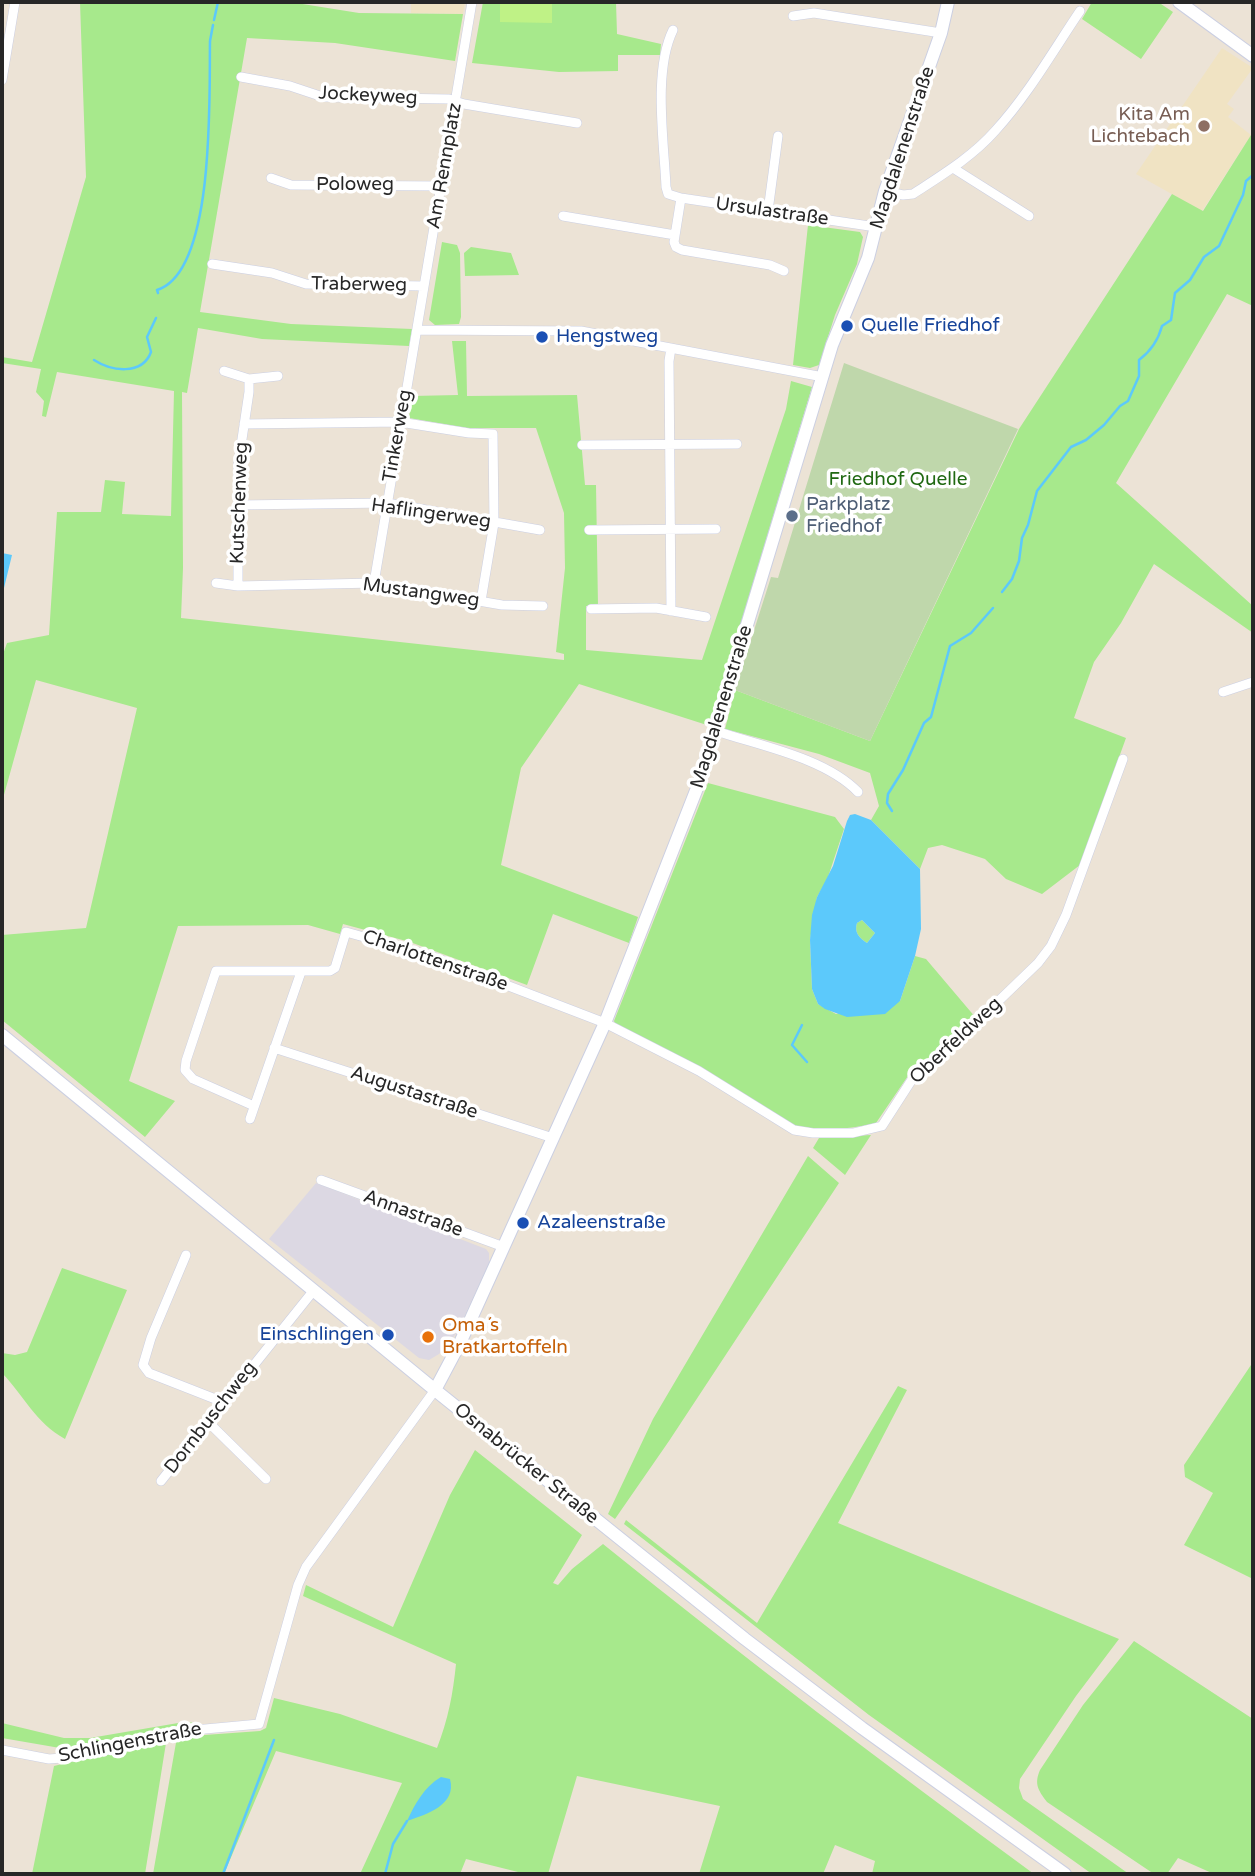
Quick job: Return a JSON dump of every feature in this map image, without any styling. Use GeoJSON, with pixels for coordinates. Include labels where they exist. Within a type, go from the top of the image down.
{"type":"FeatureCollection","features":[{"type":"Feature","properties":{"kind":"street"},"geometry":{"type":"LineString","coordinates":[[2,80],[15,2]]}},
{"type":"Feature","properties":{"kind":"street","name":"Am Rennplatz"},"geometry":{"type":"LineString","coordinates":[[417,330],[472,2]]}},
{"type":"Feature","properties":{"kind":"street","name":"Magdalenenstraße"},"geometry":{"type":"LineString","coordinates":[[435,1390],[504,1247],[605,1023],[699,783],[822,377],[842,318],[868,258],[885,191],[941,33],[948,2]]}},
{"type":"Feature","properties":{"kind":"street"},"geometry":{"type":"LineString","coordinates":[[1179,2],[1253,56]]}},
{"type":"Feature","properties":{"kind":"street"},"geometry":{"type":"LineString","coordinates":[[885,191],[913,194],[953,168],[995,132],[1024,96],[1080,10]]}},
{"type":"Feature","properties":{"kind":"street"},"geometry":{"type":"LineString","coordinates":[[793,16],[814,13],[941,33]]}},
{"type":"Feature","properties":{"kind":"street","name":"Ursulastraße"},"geometry":{"type":"LineString","coordinates":[[673,30],[665,47],[662,74],[668,194],[876,227]]}},
{"type":"Feature","properties":{"kind":"street","name":"Jockeyweg"},"geometry":{"type":"LineString","coordinates":[[241,77],[290,86],[323,97],[449,99],[577,123]]}},
{"type":"Feature","properties":{"kind":"street"},"geometry":{"type":"LineString","coordinates":[[768,211],[778,136]]}},
{"type":"Feature","properties":{"kind":"street"},"geometry":{"type":"LineString","coordinates":[[953,168],[1029,216]]}},
{"type":"Feature","properties":{"kind":"street","name":"Poloweg"},"geometry":{"type":"LineString","coordinates":[[271,178],[291,184],[441,186]]}},
{"type":"Feature","properties":{"kind":"street"},"geometry":{"type":"LineString","coordinates":[[681,198],[675,234],[676,247],[770,265],[784,271]]}},
{"type":"Feature","properties":{"kind":"street"},"geometry":{"type":"LineString","coordinates":[[563,216],[675,234]]}},
{"type":"Feature","properties":{"kind":"street","name":"Traberweg"},"geometry":{"type":"LineString","coordinates":[[212,264],[282,275],[306,284],[424,286]]}},
{"type":"Feature","properties":{"kind":"street"},"geometry":{"type":"LineString","coordinates":[[417,330],[581,331],[822,377]]}},
{"type":"Feature","properties":{"kind":"street","name":"Tinkerweg"},"geometry":{"type":"LineString","coordinates":[[374,583],[417,330]]}},
{"type":"Feature","properties":{"kind":"street"},"geometry":{"type":"LineString","coordinates":[[671,348],[671,611]]}},
{"type":"Feature","properties":{"kind":"street"},"geometry":{"type":"LineString","coordinates":[[224,371],[249,379],[278,376]]}},
{"type":"Feature","properties":{"kind":"street","name":"Kutschenweg"},"geometry":{"type":"LineString","coordinates":[[238,586],[238,466],[249,379]]}},
{"type":"Feature","properties":{"kind":"street"},"geometry":{"type":"LineString","coordinates":[[244,424],[400,422],[493,434],[494,523],[481,601]]}},
{"type":"Feature","properties":{"kind":"street"},"geometry":{"type":"LineString","coordinates":[[582,445],[737,444]]}},
{"type":"Feature","properties":{"kind":"street","name":"Haflingerweg"},"geometry":{"type":"LineString","coordinates":[[238,505],[387,503],[540,530]]}},
{"type":"Feature","properties":{"kind":"street"},"geometry":{"type":"LineString","coordinates":[[589,530],[716,528]]}},
{"type":"Feature","properties":{"kind":"street","name":"Mustangweg"},"geometry":{"type":"LineString","coordinates":[[216,583],[238,586],[374,583],[502,605],[542,606]]}},
{"type":"Feature","properties":{"kind":"street"},"geometry":{"type":"LineString","coordinates":[[591,609],[656,608],[706,617]]}},
{"type":"Feature","properties":{"kind":"street"},"geometry":{"type":"LineString","coordinates":[[1223,692],[1253,682]]}},
{"type":"Feature","properties":{"kind":"street"},"geometry":{"type":"LineString","coordinates":[[716,732],[834,772],[858,792]]}},
{"type":"Feature","properties":{"kind":"street","name":"Oberfeldweg"},"geometry":{"type":"LineString","coordinates":[[605,1023],[699,1071],[794,1130],[853,1133],[882,1126],[911,1082],[928,1069],[1038,963],[1051,946],[1066,915],[1123,759]]}},
{"type":"Feature","properties":{"kind":"street","name":"Charlottenstraße"},"geometry":{"type":"LineString","coordinates":[[254,1106],[192,1079],[185,1070],[216,971],[330,971],[335,968],[346,932],[422,953],[605,1023]]}},
{"type":"Feature","properties":{"kind":"street"},"geometry":{"type":"LineString","coordinates":[[250,1118],[301,972]]}},
{"type":"Feature","properties":{"kind":"street","name":"Osnabrücker Straße"},"geometry":{"type":"LineString","coordinates":[[2,1035],[435,1390],[777,1663],[862,1728],[1065,1874]]}},
{"type":"Feature","properties":{"kind":"street","name":"Augustastraße"},"geometry":{"type":"LineString","coordinates":[[274,1048],[553,1138]]}},
{"type":"Feature","properties":{"kind":"street","name":"Annastraße"},"geometry":{"type":"LineString","coordinates":[[321,1180],[504,1247]]}},
{"type":"Feature","properties":{"kind":"street"},"geometry":{"type":"LineString","coordinates":[[186,1255],[151,1338],[143,1365],[149,1373],[223,1402]]}},
{"type":"Feature","properties":{"kind":"street","name":"Dornbuschweg"},"geometry":{"type":"LineString","coordinates":[[161,1481],[314,1290]]}},
{"type":"Feature","properties":{"kind":"street","name":"Schlingenstraße"},"geometry":{"type":"LineString","coordinates":[[2,1750],[49,1759],[62,1758],[103,1751],[173,1732],[259,1724],[298,1585],[306,1567],[435,1390]]}},
{"type":"Feature","properties":{"kind":"street"},"geometry":{"type":"LineString","coordinates":[[207,1421],[266,1479]]}},
{"type":"Feature","properties":{"kind":"shaded area"},"geometry":{"type":"Polygon","coordinates":[[[411,2],[465,2],[463,14],[411,13],[411,2]]]}},
{"type":"Feature","properties":{"kind":"shaded area","name":"Kita Am Lichtebach"},"geometry":{"type":"Polygon","coordinates":[[[1222,48],[1253,68],[1227,104],[1234,109],[1228,117],[1251,135],[1202,211],[1136,174],[1222,48]]]}},
{"type":"Feature","properties":{"kind":"shaded area"},"geometry":{"type":"Polygon","coordinates":[[[316,1183],[486,1249],[489,1253],[489,1263],[458,1330],[439,1354],[429,1360],[419,1358],[269,1239],[316,1183]]]}},
{"type":"Feature","properties":{"kind":"green space"},"geometry":{"type":"Polygon","coordinates":[[[80,2],[290,2],[359,13],[463,14],[455,61],[335,43],[247,38],[200,312],[291,324],[412,329],[409,346],[262,339],[198,328],[187,393],[182,392],[181,618],[564,660],[564,654],[556,652],[565,568],[564,513],[536,428],[467,428],[409,418],[412,396],[458,395],[452,341],[466,341],[467,396],[577,395],[585,485],[596,485],[598,606],[586,606],[586,650],[702,660],[786,409],[791,381],[812,387],[710,726],[579,684],[521,768],[501,865],[638,917],[629,943],[553,914],[527,985],[410,942],[343,924],[340,934],[308,925],[178,926],[129,1081],[175,1101],[145,1137],[2,1020],[2,935],[86,928],[137,708],[36,680],[2,802],[2,657],[7,643],[49,635],[57,512],[101,512],[105,480],[125,482],[122,514],[171,516],[174,391],[57,372],[46,417],[42,416],[44,401],[36,392],[41,369],[2,363],[2,357],[32,362],[86,177],[80,2]]]}},
{"type":"Feature","properties":{"kind":"green space"},"geometry":{"type":"Polygon","coordinates":[[[483,2],[616,2],[617,34],[661,44],[660,55],[618,55],[618,71],[559,72],[472,63],[483,2]]]}},
{"type":"Feature","properties":{"kind":"green space"},"geometry":{"type":"Polygon","coordinates":[[[500,2],[552,2],[552,23],[500,22],[500,2]]]}},
{"type":"Feature","properties":{"kind":"green space"},"geometry":{"type":"Polygon","coordinates":[[[1092,2],[1158,2],[1173,12],[1141,59],[1082,19],[1092,2]]]}},
{"type":"Feature","properties":{"kind":"green space"},"geometry":{"type":"Polygon","coordinates":[[[1251,135],[1253,306],[1227,294],[1116,483],[1253,606],[1253,633],[1154,564],[1121,623],[1094,662],[1074,718],[1126,738],[1080,865],[1042,894],[1006,879],[985,859],[942,845],[928,848],[920,869],[871,820],[879,806],[870,773],[819,754],[725,729],[735,690],[870,741],[1019,429],[1172,194],[1203,211],[1251,135]]]}},
{"type":"Feature","properties":{"kind":"green space"},"geometry":{"type":"Polygon","coordinates":[[[808,225],[860,232],[863,237],[857,264],[835,315],[819,365],[810,368],[793,365],[808,225]]]}},
{"type":"Feature","properties":{"kind":"green space"},"geometry":{"type":"Polygon","coordinates":[[[442,242],[457,245],[460,253],[459,324],[435,325],[429,320],[442,242]]]}},
{"type":"Feature","properties":{"kind":"green space"},"geometry":{"type":"Polygon","coordinates":[[[471,247],[511,253],[519,275],[465,276],[464,253],[471,247]]]}},
{"type":"Feature","properties":{"kind":"green space","name":"Friedhof Quelle"},"geometry":{"type":"Polygon","coordinates":[[[844,363],[1018,429],[870,741],[735,690],[771,577],[778,578],[844,363]]]}},
{"type":"Feature","properties":{"kind":"green space"},"geometry":{"type":"Polygon","coordinates":[[[708,783],[835,817],[844,829],[827,880],[817,897],[810,940],[812,989],[818,1004],[836,1014],[900,1001],[915,956],[926,959],[976,1018],[920,1073],[912,1070],[876,1123],[835,1129],[794,1126],[616,1026],[614,1021],[708,783]]]}},
{"type":"Feature","properties":{"kind":"green space"},"geometry":{"type":"Polygon","coordinates":[[[862,920],[875,933],[867,943],[857,932],[857,923],[862,920]]]}},
{"type":"Feature","properties":{"kind":"green space"},"geometry":{"type":"Polygon","coordinates":[[[871,1135],[845,1175],[813,1148],[819,1138],[871,1135]]]}},
{"type":"Feature","properties":{"kind":"green space"},"geometry":{"type":"Polygon","coordinates":[[[808,1156],[839,1183],[615,1519],[608,1514],[653,1419],[808,1156]]]}},
{"type":"Feature","properties":{"kind":"green space"},"geometry":{"type":"Polygon","coordinates":[[[62,1268],[127,1290],[65,1439],[38,1417],[2,1373],[2,1353],[15,1355],[27,1352],[62,1268]]]}},
{"type":"Feature","properties":{"kind":"green space"},"geometry":{"type":"Polygon","coordinates":[[[1253,1362],[1253,1579],[1184,1545],[1213,1493],[1185,1477],[1184,1465],[1253,1362]]]}},
{"type":"Feature","properties":{"kind":"green space"},"geometry":{"type":"Polygon","coordinates":[[[898,1386],[907,1390],[838,1523],[1119,1639],[1076,1696],[1020,1779],[1019,1788],[1023,1799],[1129,1874],[1092,1874],[869,1715],[624,1524],[626,1520],[757,1623],[898,1386]]]}},
{"type":"Feature","properties":{"kind":"green space"},"geometry":{"type":"Polygon","coordinates":[[[475,1450],[582,1535],[553,1583],[558,1585],[572,1569],[603,1544],[817,1712],[1034,1874],[872,1874],[875,1861],[835,1845],[823,1874],[699,1874],[720,1806],[577,1776],[548,1874],[526,1874],[466,1859],[460,1874],[360,1874],[402,1783],[276,1751],[224,1874],[153,1874],[177,1737],[260,1731],[266,1728],[274,1698],[340,1714],[437,1748],[449,1707],[456,1664],[303,1596],[306,1585],[393,1627],[450,1495],[475,1450]]]}},
{"type":"Feature","properties":{"kind":"green space"},"geometry":{"type":"Polygon","coordinates":[[[1134,1641],[1253,1719],[1253,1874],[1214,1874],[1178,1858],[1167,1874],[1154,1874],[1047,1802],[1039,1790],[1037,1779],[1040,1770],[1083,1705],[1134,1641]]]}},
{"type":"Feature","properties":{"kind":"green space"},"geometry":{"type":"Polygon","coordinates":[[[184,1722],[200,1723],[154,1731],[64,1754],[60,1748],[2,1738],[2,1723],[64,1738],[90,1738],[184,1722]]]}},
{"type":"Feature","properties":{"kind":"green space"},"geometry":{"type":"Polygon","coordinates":[[[164,1739],[166,1743],[145,1874],[32,1874],[54,1766],[164,1739]]]}},
{"type":"Feature","properties":{"kind":"water"},"geometry":{"type":"Polygon","coordinates":[[[2,553],[12,555],[4,588],[2,588],[2,553]]]}},
{"type":"Feature","properties":{"kind":"water"},"geometry":{"type":"Polygon","coordinates":[[[855,814],[871,820],[920,869],[921,929],[915,956],[900,1001],[885,1014],[847,1017],[818,1004],[812,989],[812,915],[817,897],[833,866],[850,815],[855,814]],[[862,920],[857,923],[858,934],[867,943],[875,933],[862,920]]]}},
{"type":"Feature","properties":{"kind":"water"},"geometry":{"type":"Polygon","coordinates":[[[441,1777],[450,1779],[451,1788],[445,1802],[407,1821],[425,1791],[441,1777]]]}},
{"type":"Feature","properties":{"kind":"waterway"},"geometry":{"type":"LineString","coordinates":[[214,20],[218,2]]}},
{"type":"Feature","properties":{"kind":"waterway"},"geometry":{"type":"LineString","coordinates":[[158,293],[157,290],[176,276],[190,251],[199,217],[208,138],[210,41],[213,25]]}},
{"type":"Feature","properties":{"kind":"waterway"},"geometry":{"type":"LineString","coordinates":[[1002,592],[1012,579],[1019,561],[1022,538],[1037,491],[1071,447],[1086,440],[1128,401],[1139,376],[1139,360],[1154,345],[1162,326],[1171,320],[1175,293],[1190,280],[1204,257],[1219,246],[1243,195],[1246,181],[1253,175]]}},
{"type":"Feature","properties":{"kind":"waterway"},"geometry":{"type":"LineString","coordinates":[[94,360],[117,369],[141,365],[151,352],[147,337],[156,318]]}},
{"type":"Feature","properties":{"kind":"waterway"},"geometry":{"type":"LineString","coordinates":[[892,811],[887,803],[888,794],[903,770],[924,723],[931,717],[950,646],[971,633],[993,608]]}},
{"type":"Feature","properties":{"kind":"waterway"},"geometry":{"type":"LineString","coordinates":[[802,1025],[792,1045],[807,1062]]}},
{"type":"Feature","properties":{"kind":"waterway"},"geometry":{"type":"LineString","coordinates":[[223,1874],[274,1740]]}},
{"type":"Feature","properties":{"kind":"waterway"},"geometry":{"type":"LineString","coordinates":[[385,1874],[393,1844],[407,1821]]}},
{"type":"Feature","properties":{"kind":"place","name":"Kita Am Lichtebach"},"geometry":{"type":"Point","coordinates":[1204,126]}},
{"type":"Feature","properties":{"kind":"place","name":"Quelle Friedhof"},"geometry":{"type":"Point","coordinates":[847,326]}},
{"type":"Feature","properties":{"kind":"place","name":"Hengstweg"},"geometry":{"type":"Point","coordinates":[542,337]}},
{"type":"Feature","properties":{"kind":"place","name":"Parkplatz Friedhof"},"geometry":{"type":"Point","coordinates":[792,516]}},
{"type":"Feature","properties":{"kind":"place","name":"Azaleenstraße"},"geometry":{"type":"Point","coordinates":[523,1223]}},
{"type":"Feature","properties":{"kind":"place","name":"Einschlingen"},"geometry":{"type":"Point","coordinates":[388,1335]}},
{"type":"Feature","properties":{"kind":"place","name":"Oma´s Bratkartoffeln"},"geometry":{"type":"Point","coordinates":[428,1337]}}]}
